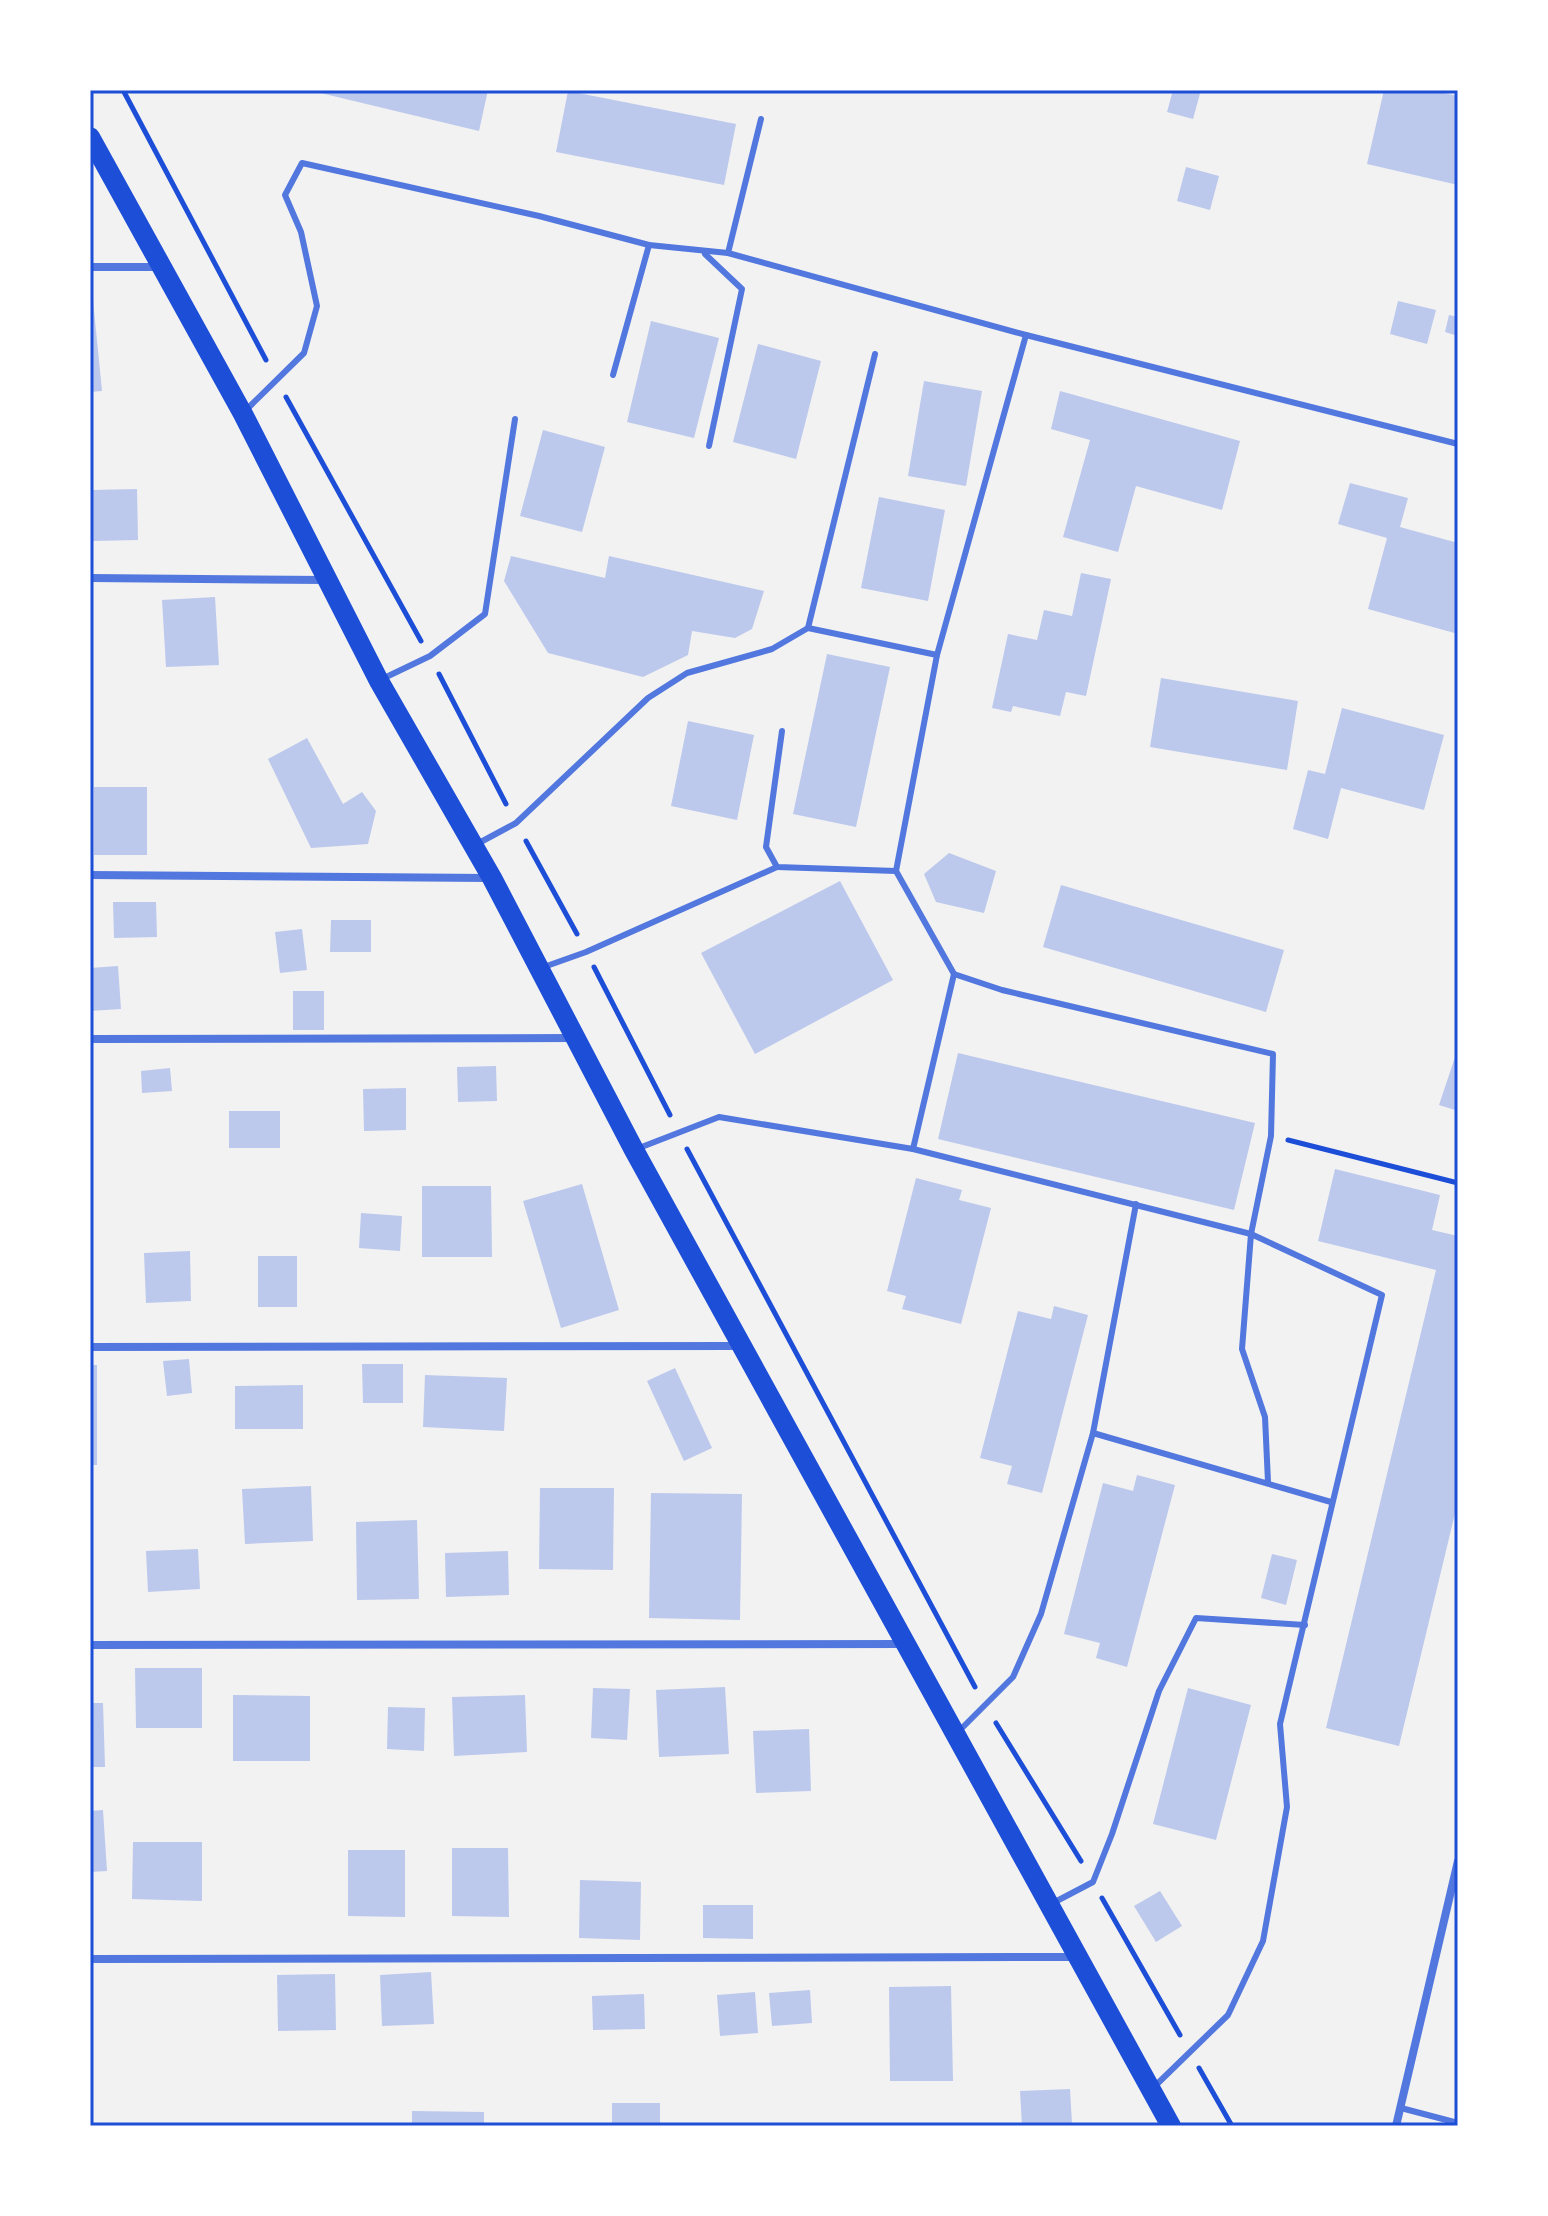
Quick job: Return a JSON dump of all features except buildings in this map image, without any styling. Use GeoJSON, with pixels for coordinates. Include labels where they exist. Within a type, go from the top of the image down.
{"type":"FeatureCollection","features":[{"type":"Feature","properties":{"kind":"main road"},"geometry":{"type":"LineString","coordinates":[[90,137],[243,414],[379,681],[492,878],[573,1038],[1171,2126]]}},
{"type":"Feature","properties":{"kind":"street"},"geometry":{"type":"LineString","coordinates":[[90,267],[163,267]]}},
{"type":"Feature","properties":{"kind":"street"},"geometry":{"type":"LineString","coordinates":[[90,578],[325,580]]}},
{"type":"Feature","properties":{"kind":"street"},"geometry":{"type":"LineString","coordinates":[[90,875],[492,878]]}},
{"type":"Feature","properties":{"kind":"street"},"geometry":{"type":"LineString","coordinates":[[90,1039],[573,1038]]}},
{"type":"Feature","properties":{"kind":"street"},"geometry":{"type":"LineString","coordinates":[[90,1347],[742,1346]]}},
{"type":"Feature","properties":{"kind":"street"},"geometry":{"type":"LineString","coordinates":[[90,1645],[906,1644]]}},
{"type":"Feature","properties":{"kind":"street"},"geometry":{"type":"LineString","coordinates":[[1396,2126],[1457,1868]]}},
{"type":"Feature","properties":{"kind":"street"},"geometry":{"type":"LineString","coordinates":[[90,1959],[1076,1957]]}},
{"type":"Feature","properties":{"kind":"lane"},"geometry":{"type":"LineString","coordinates":[[728,253],[761,119]]}},
{"type":"Feature","properties":{"kind":"lane"},"geometry":{"type":"LineString","coordinates":[[243,414],[304,353],[317,306],[301,232],[285,195],[302,163],[539,216],[649,245],[703,253],[728,253],[1026,335],[1458,444]]}},
{"type":"Feature","properties":{"kind":"lane"},"geometry":{"type":"LineString","coordinates":[[613,375],[649,245]]}},
{"type":"Feature","properties":{"kind":"lane"},"geometry":{"type":"LineString","coordinates":[[703,253],[742,289],[709,446]]}},
{"type":"Feature","properties":{"kind":"lane"},"geometry":{"type":"LineString","coordinates":[[1026,335],[937,655],[896,871],[954,974],[1002,990],[1273,1054],[1271,1136],[1251,1234],[1242,1349],[1265,1417],[1268,1482]]}},
{"type":"Feature","properties":{"kind":"lane"},"geometry":{"type":"LineString","coordinates":[[808,628],[875,354]]}},
{"type":"Feature","properties":{"kind":"lane"},"geometry":{"type":"LineString","coordinates":[[379,681],[430,656],[485,614],[515,419]]}},
{"type":"Feature","properties":{"kind":"lane"},"geometry":{"type":"LineString","coordinates":[[472,846],[516,823],[648,698],[687,673],[772,649],[808,628],[937,655]]}},
{"type":"Feature","properties":{"kind":"lane"},"geometry":{"type":"LineString","coordinates":[[777,867],[766,847],[782,731]]}},
{"type":"Feature","properties":{"kind":"lane"},"geometry":{"type":"LineString","coordinates":[[538,970],[586,952],[777,867],[896,871]]}},
{"type":"Feature","properties":{"kind":"lane"},"geometry":{"type":"LineString","coordinates":[[913,1149],[954,974]]}},
{"type":"Feature","properties":{"kind":"lane"},"geometry":{"type":"LineString","coordinates":[[634,1150],[719,1117],[913,1149],[1251,1234],[1382,1295],[1280,1724],[1287,1807],[1263,1941],[1228,2015],[1152,2090]]}},
{"type":"Feature","properties":{"kind":"lane"},"geometry":{"type":"LineString","coordinates":[[954,1735],[1013,1677],[1041,1614],[1093,1433],[1136,1204]]}},
{"type":"Feature","properties":{"kind":"lane"},"geometry":{"type":"LineString","coordinates":[[1093,1433],[1331,1502]]}},
{"type":"Feature","properties":{"kind":"lane"},"geometry":{"type":"LineString","coordinates":[[1050,1904],[1093,1882],[1159,1691],[1196,1618],[1305,1625]]}},
{"type":"Feature","properties":{"kind":"lane"},"geometry":{"type":"LineString","coordinates":[[1401,2108],[1458,2123]]}},
{"type":"Feature","properties":{"kind":"path"},"geometry":{"type":"LineString","coordinates":[[1271,1136],[1458,1183]]}}]}
